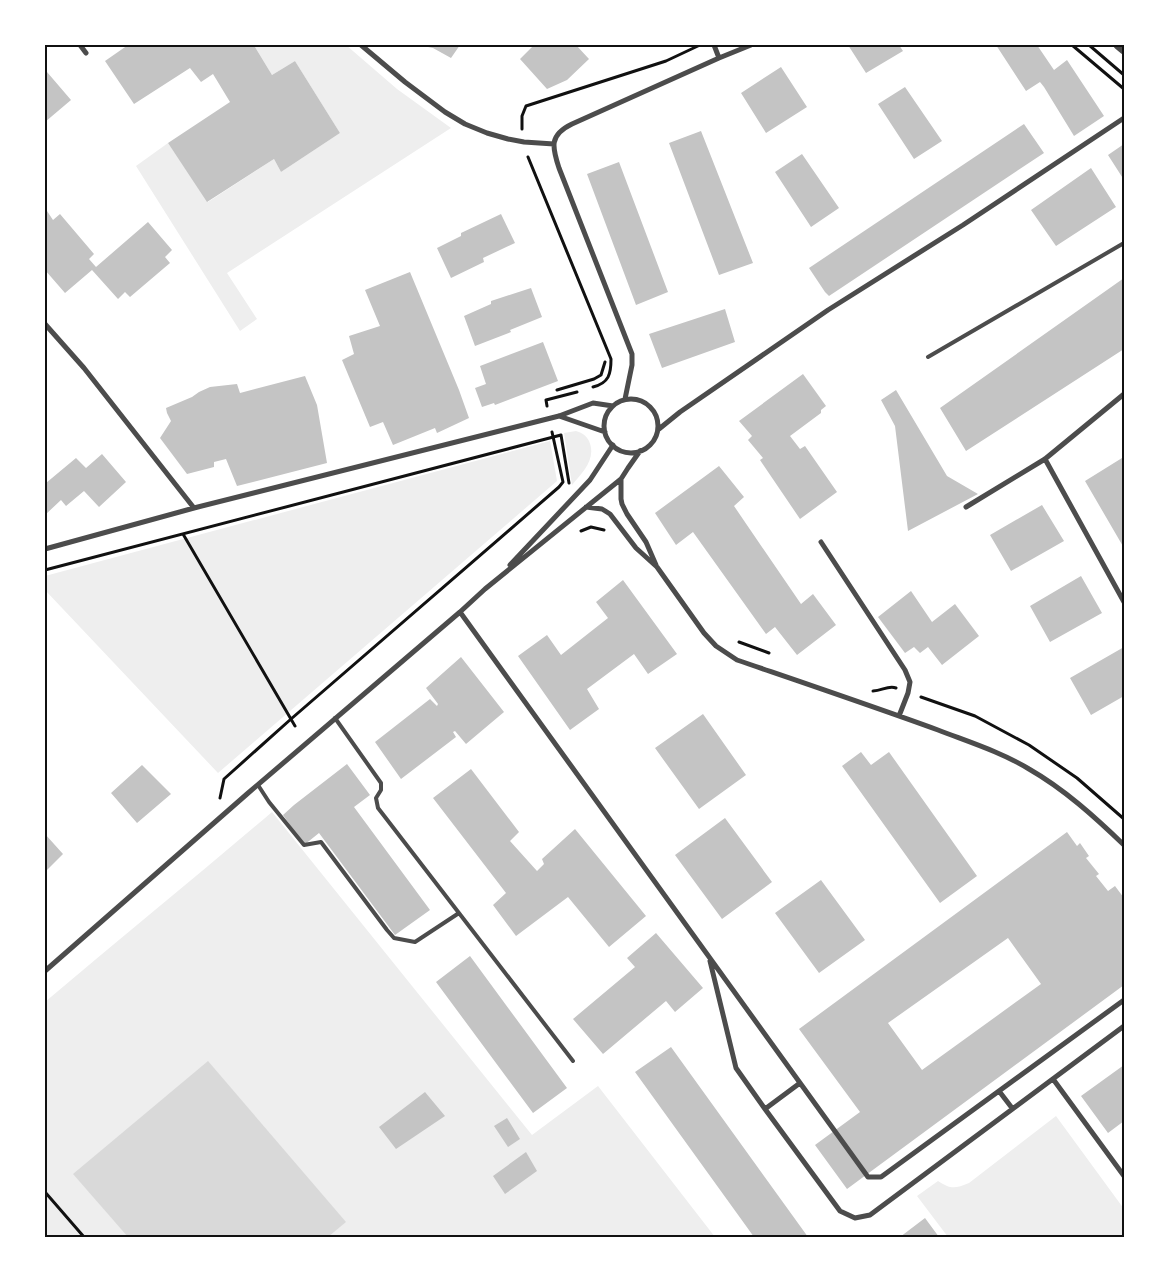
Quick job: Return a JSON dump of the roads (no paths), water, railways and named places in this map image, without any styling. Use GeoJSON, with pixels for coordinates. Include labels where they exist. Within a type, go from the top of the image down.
{"type":"FeatureCollection","features":[{"type":"Feature","properties":{"kind":"street"},"geometry":{"type":"LineString","coordinates":[[80,45],[86,54]]}},
{"type":"Feature","properties":{"kind":"street"},"geometry":{"type":"LineString","coordinates":[[361,45],[405,82],[445,112],[465,124],[508,139],[554,144]]}},
{"type":"Feature","properties":{"kind":"street"},"geometry":{"type":"LineString","coordinates":[[714,45],[718,58]]}},
{"type":"Feature","properties":{"kind":"street"},"geometry":{"type":"LineString","coordinates":[[625,399],[632,365],[632,354],[553,151],[557,135],[562,128],[751,45]]}},
{"type":"Feature","properties":{"kind":"street"},"geometry":{"type":"LineString","coordinates":[[1118,45],[1124,50]]}},
{"type":"Feature","properties":{"kind":"street"},"geometry":{"type":"LineString","coordinates":[[659,429],[657,417],[651,407],[635,399],[625,399],[618,402],[606,416],[604,423],[605,432],[610,442],[622,451],[634,453],[646,449],[655,439],[659,429],[680,412],[828,310],[963,225],[1124,118]]}},
{"type":"Feature","properties":{"kind":"street"},"geometry":{"type":"LineString","coordinates":[[45,324],[84,368],[194,508]]}},
{"type":"Feature","properties":{"kind":"street"},"geometry":{"type":"LineString","coordinates":[[966,507],[1045,459],[1124,394]]}},
{"type":"Feature","properties":{"kind":"street"},"geometry":{"type":"LineString","coordinates":[[45,549],[194,508],[559,416],[593,403],[613,406]]}},
{"type":"Feature","properties":{"kind":"street"},"geometry":{"type":"LineString","coordinates":[[559,416],[605,432]]}},
{"type":"Feature","properties":{"kind":"street"},"geometry":{"type":"LineString","coordinates":[[496,580],[590,480],[614,446]]}},
{"type":"Feature","properties":{"kind":"street"},"geometry":{"type":"LineString","coordinates":[[45,971],[496,580],[621,479],[640,451]]}},
{"type":"Feature","properties":{"kind":"street"},"geometry":{"type":"LineString","coordinates":[[1045,459],[1124,602]]}},
{"type":"Feature","properties":{"kind":"street"},"geometry":{"type":"LineString","coordinates":[[621,479],[622,504],[646,542],[657,567]]}},
{"type":"Feature","properties":{"kind":"street"},"geometry":{"type":"LineString","coordinates":[[586,507],[602,509],[610,514],[636,548],[657,567],[710,640],[737,660],[899,716],[1003,755],[1029,768],[1053,784],[1098,820],[1124,844]]}},
{"type":"Feature","properties":{"kind":"street"},"geometry":{"type":"LineString","coordinates":[[821,542],[905,670],[910,682],[899,716]]}},
{"type":"Feature","properties":{"kind":"street"},"geometry":{"type":"LineString","coordinates":[[460,612],[868,1177],[881,1177],[1124,1000]]}},
{"type":"Feature","properties":{"kind":"street"},"geometry":{"type":"LineString","coordinates":[[710,958],[736,1068],[840,1211],[855,1218],[870,1215],[1124,1026]]}},
{"type":"Feature","properties":{"kind":"street"},"geometry":{"type":"LineString","coordinates":[[1053,1079],[1124,1176]]}},
{"type":"Feature","properties":{"kind":"street"},"geometry":{"type":"LineString","coordinates":[[764,1109],[800,1083]]}},
{"type":"Feature","properties":{"kind":"street"},"geometry":{"type":"LineString","coordinates":[[999,1091],[1012,1108]]}},
{"type":"Feature","properties":{"kind":"lane"},"geometry":{"type":"LineString","coordinates":[[928,357],[1124,243]]}},
{"type":"Feature","properties":{"kind":"lane"},"geometry":{"type":"LineString","coordinates":[[335,718],[381,783],[381,790],[376,798],[378,808],[573,1061]]}},
{"type":"Feature","properties":{"kind":"lane"},"geometry":{"type":"LineString","coordinates":[[258,785],[269,802],[304,845],[321,842],[394,938],[415,942],[458,913]]}}]}
